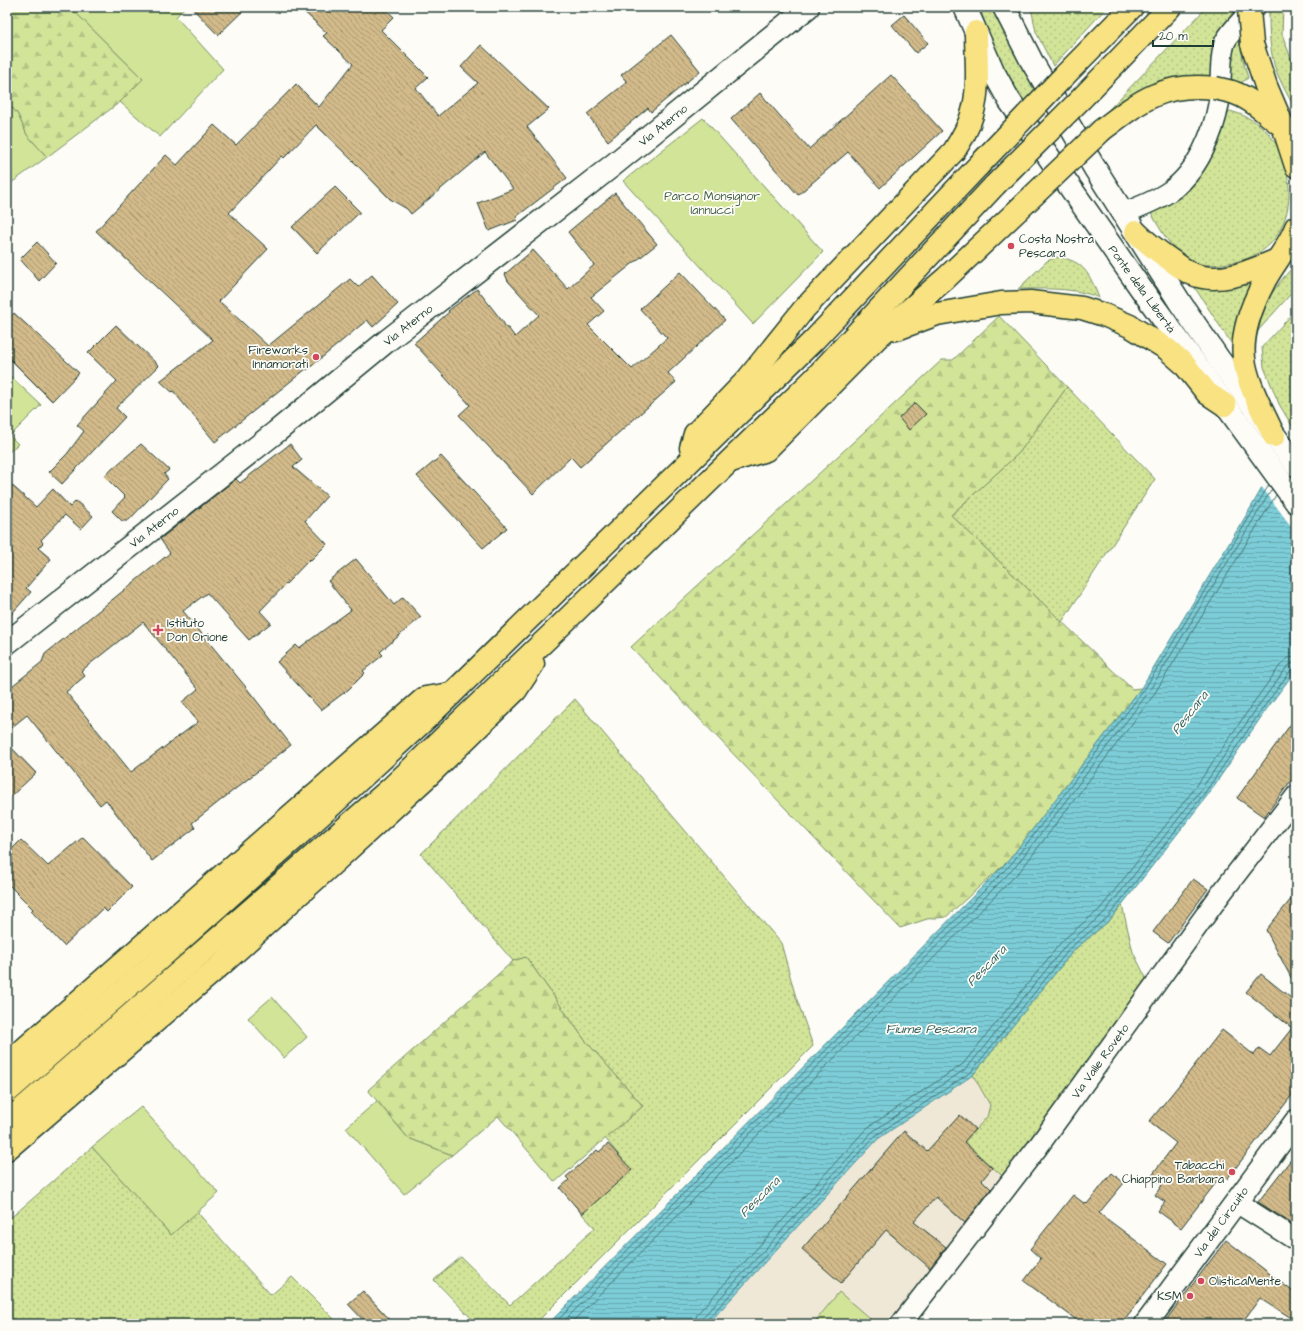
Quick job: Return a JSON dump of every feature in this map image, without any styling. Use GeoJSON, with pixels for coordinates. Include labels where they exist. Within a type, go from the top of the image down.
{"type":"FeatureCollection","features":[{"type":"Feature","properties":{"kind":"highway"},"geometry":{"type":"LineString","coordinates":[[7,1092],[328,810],[451,694],[814,340],[979,165],[1132,7]]}},
{"type":"Feature","properties":{"kind":"highway"},"geometry":{"type":"LineString","coordinates":[[7,1122],[390,788],[555,631],[813,380],[995,185],[1170,7]]}},
{"type":"Feature","properties":{"kind":"highway"},"geometry":{"type":"LineString","coordinates":[[1251,8],[1252,44],[1266,86],[1283,126],[1296,166]]}},
{"type":"Feature","properties":{"kind":"highway"},"geometry":{"type":"LineString","coordinates":[[686,464],[695,434],[747,380],[804,309],[954,151],[967,129],[975,103],[976,32]]}},
{"type":"Feature","properties":{"kind":"highway"},"geometry":{"type":"LineString","coordinates":[[729,462],[766,450],[879,336],[946,278],[1102,130],[1133,106],[1158,93],[1180,87],[1197,86],[1240,94],[1283,126]]}},
{"type":"Feature","properties":{"kind":"highway"},"geometry":{"type":"LineString","coordinates":[[1274,436],[1254,393],[1249,378],[1244,358],[1245,341],[1251,311],[1258,293],[1276,260],[1292,237],[1296,227]]}},
{"type":"Feature","properties":{"kind":"highway"},"geometry":{"type":"LineString","coordinates":[[1136,232],[1150,246],[1183,269],[1205,277],[1223,277],[1244,273],[1276,260]]}},
{"type":"Feature","properties":{"kind":"highway"},"geometry":{"type":"LineString","coordinates":[[879,336],[936,314],[1001,304],[1030,302],[1059,304],[1082,308],[1130,326],[1167,349],[1198,374],[1207,393],[1215,400],[1225,405]]}},
{"type":"Feature","properties":{"kind":"highway"},"geometry":{"type":"LineString","coordinates":[[7,1149],[223,963],[427,777],[516,690],[555,631]]}},
{"type":"Feature","properties":{"kind":"highway"},"geometry":{"type":"LineString","coordinates":[[7,1064],[425,698],[451,694]]}},
{"type":"Feature","properties":{"kind":"main road","name":"Via Aterno"},"geometry":{"type":"LineString","coordinates":[[7,642],[276,432],[400,330],[612,166],[808,7]]}},
{"type":"Feature","properties":{"kind":"main road","name":"Ponte della Libertà"},"geometry":{"type":"LineString","coordinates":[[965,7],[993,71],[1009,100],[1198,374]]}},
{"type":"Feature","properties":{"kind":"main road","name":"Ponte della Libertà"},"geometry":{"type":"LineString","coordinates":[[1004,7],[1031,60],[1094,167],[1181,304],[1218,358],[1296,465]]}},
{"type":"Feature","properties":{"kind":"main road"},"geometry":{"type":"LineString","coordinates":[[1225,405],[1296,502]]}},
{"type":"Feature","properties":{"kind":"main road","name":"Via del Circuito"},"geometry":{"type":"LineString","coordinates":[[1146,1324],[1296,1121]]}},
{"type":"Feature","properties":{"kind":"street"},"geometry":{"type":"LineString","coordinates":[[1124,213],[1171,191],[1191,170],[1211,134],[1219,101],[1221,65],[1226,41],[1251,8]]}},
{"type":"Feature","properties":{"kind":"street","name":"Via Valle Roveto"},"geometry":{"type":"LineString","coordinates":[[900,1324],[1037,1148],[1220,895],[1296,796]]}},
{"type":"Feature","properties":{"kind":"street"},"geometry":{"type":"LineString","coordinates":[[1236,1202],[1296,1240]]}},
{"type":"Feature","properties":{"kind":"shaded area"},"geometry":{"type":"Polygon","coordinates":[[[973,1075],[990,1105],[987,1117],[964,1142],[1008,1181],[892,1324],[876,1324],[839,1292],[813,1324],[708,1324],[878,1139],[973,1075]]]}},
{"type":"Feature","properties":{"kind":"green space"},"geometry":{"type":"Polygon","coordinates":[[[7,7],[70,7],[143,79],[120,102],[47,157],[27,135],[18,115],[7,101],[7,7]]]}},
{"type":"Feature","properties":{"kind":"green space"},"geometry":{"type":"Polygon","coordinates":[[[70,7],[185,7],[176,17],[223,69],[160,137],[120,102],[143,79],[70,7]]]}},
{"type":"Feature","properties":{"kind":"green space"},"geometry":{"type":"Polygon","coordinates":[[[978,7],[996,7],[1036,94],[1026,105],[1000,63],[978,7]]]}},
{"type":"Feature","properties":{"kind":"green space"},"geometry":{"type":"Polygon","coordinates":[[[1031,7],[1107,7],[1053,66],[1036,32],[1031,7]]]}},
{"type":"Feature","properties":{"kind":"green space"},"geometry":{"type":"Polygon","coordinates":[[[1207,7],[1239,7],[1238,34],[1248,78],[1234,88],[1217,84],[1097,122],[1207,7]]]}},
{"type":"Feature","properties":{"kind":"green space"},"geometry":{"type":"Polygon","coordinates":[[[1269,7],[1283,7],[1282,34],[1296,72],[1296,110],[1274,65],[1270,40],[1269,7]]]}},
{"type":"Feature","properties":{"kind":"green space"},"geometry":{"type":"Polygon","coordinates":[[[7,101],[18,115],[27,135],[47,157],[7,186],[7,101]]]}},
{"type":"Feature","properties":{"kind":"green space"},"geometry":{"type":"Polygon","coordinates":[[[1225,110],[1243,115],[1260,125],[1265,129],[1276,144],[1286,168],[1289,194],[1288,206],[1285,219],[1277,236],[1259,253],[1228,263],[1216,265],[1200,264],[1185,258],[1175,249],[1162,232],[1148,207],[1157,207],[1225,110]]]}},
{"type":"Feature","properties":{"kind":"green space","name":"Parco Monsignor Iannucci"},"geometry":{"type":"Polygon","coordinates":[[[703,118],[823,252],[753,324],[623,181],[703,118]]]}},
{"type":"Feature","properties":{"kind":"green space"},"geometry":{"type":"Polygon","coordinates":[[[1057,257],[1074,261],[1080,265],[1089,276],[1099,298],[1090,294],[1070,290],[1018,289],[1047,261],[1057,257]]]}},
{"type":"Feature","properties":{"kind":"green space"},"geometry":{"type":"Polygon","coordinates":[[[1296,264],[1296,288],[1256,333],[1259,320],[1267,301],[1285,275],[1296,264]]]}},
{"type":"Feature","properties":{"kind":"green space"},"geometry":{"type":"Polygon","coordinates":[[[1257,280],[1237,352],[1193,285],[1210,289],[1225,289],[1249,284],[1257,280]]]}},
{"type":"Feature","properties":{"kind":"green space"},"geometry":{"type":"Polygon","coordinates":[[[1296,310],[1295,431],[1279,404],[1264,367],[1262,347],[1296,310]]]}},
{"type":"Feature","properties":{"kind":"green space"},"geometry":{"type":"Polygon","coordinates":[[[999,316],[1067,387],[1019,453],[951,515],[1132,689],[1141,688],[1009,860],[946,917],[927,919],[900,928],[631,647],[942,360],[953,360],[999,316]]]}},
{"type":"Feature","properties":{"kind":"green space"},"geometry":{"type":"Polygon","coordinates":[[[7,373],[41,405],[10,436],[18,444],[7,454],[7,373]]]}},
{"type":"Feature","properties":{"kind":"green space"},"geometry":{"type":"Polygon","coordinates":[[[1067,387],[1155,479],[1062,622],[951,515],[1019,453],[1067,387]]]}},
{"type":"Feature","properties":{"kind":"green space"},"geometry":{"type":"Polygon","coordinates":[[[575,699],[781,943],[795,994],[813,1046],[535,1324],[477,1324],[434,1280],[461,1257],[510,1305],[595,1228],[582,1214],[631,1170],[605,1138],[643,1106],[584,1039],[526,957],[513,961],[421,854],[575,699]]]}},
{"type":"Feature","properties":{"kind":"green space"},"geometry":{"type":"Polygon","coordinates":[[[1122,905],[1133,952],[1150,986],[1008,1181],[964,1142],[987,1117],[990,1105],[973,1075],[1074,950],[1110,920],[1122,905]]]}},
{"type":"Feature","properties":{"kind":"green space"},"geometry":{"type":"Polygon","coordinates":[[[526,957],[584,1039],[643,1106],[555,1182],[498,1116],[452,1155],[408,1138],[368,1090],[513,961],[526,957]]]}},
{"type":"Feature","properties":{"kind":"green space"},"geometry":{"type":"Polygon","coordinates":[[[272,997],[307,1037],[284,1058],[248,1018],[272,997]]]}},
{"type":"Feature","properties":{"kind":"green space"},"geometry":{"type":"Polygon","coordinates":[[[377,1101],[408,1138],[452,1155],[404,1194],[346,1128],[377,1101]]]}},
{"type":"Feature","properties":{"kind":"green space"},"geometry":{"type":"Polygon","coordinates":[[[141,1107],[219,1193],[171,1235],[92,1147],[141,1107]]]}},
{"type":"Feature","properties":{"kind":"green space"},"geometry":{"type":"Polygon","coordinates":[[[92,1147],[171,1235],[197,1212],[271,1295],[292,1277],[339,1324],[7,1324],[7,1221],[92,1147]]]}},
{"type":"Feature","properties":{"kind":"green space"},"geometry":{"type":"Polygon","coordinates":[[[839,1292],[876,1324],[813,1324],[839,1292]]]}},
{"type":"Feature","properties":{"kind":"water","name":"Fiume Pescara"},"geometry":{"type":"Polygon","coordinates":[[[1296,428],[1296,670],[1266,710],[1207,796],[1110,920],[1074,950],[973,1075],[878,1139],[708,1324],[548,1324],[1009,860],[1141,688],[1250,509],[1296,428]]]}},
{"type":"Feature","properties":{"kind":"pier"},"geometry":{"type":"Polygon","coordinates":[[[1292,432],[1296,438],[1296,533],[1261,486],[1292,432]]]}},
{"type":"Feature","properties":{"kind":"building"},"geometry":{"type":"Polygon","coordinates":[[[191,7],[247,7],[218,35],[191,7]]]}},
{"type":"Feature","properties":{"kind":"building"},"geometry":{"type":"Polygon","coordinates":[[[299,7],[383,7],[394,17],[381,30],[428,77],[416,88],[438,116],[478,83],[461,67],[481,45],[549,109],[527,127],[567,178],[516,217],[517,220],[489,231],[478,203],[513,189],[485,152],[411,214],[407,209],[390,199],[316,125],[284,158],[282,156],[229,213],[268,249],[219,301],[268,346],[350,279],[358,287],[372,275],[398,304],[373,327],[367,320],[307,370],[306,369],[215,442],[173,391],[172,392],[160,381],[213,340],[96,231],[166,155],[177,165],[214,125],[236,145],[296,84],[319,107],[353,64],[323,36],[327,33],[299,7]]]}},
{"type":"Feature","properties":{"kind":"building"},"geometry":{"type":"Polygon","coordinates":[[[904,15],[928,43],[916,53],[892,25],[904,15]]]}},
{"type":"Feature","properties":{"kind":"building"},"geometry":{"type":"Polygon","coordinates":[[[671,35],[700,71],[651,112],[648,108],[608,141],[587,114],[627,82],[621,75],[671,35]]]}},
{"type":"Feature","properties":{"kind":"building"},"geometry":{"type":"Polygon","coordinates":[[[891,75],[942,131],[880,188],[848,152],[798,195],[731,119],[760,93],[809,149],[891,75]]]}},
{"type":"Feature","properties":{"kind":"building"},"geometry":{"type":"Polygon","coordinates":[[[335,187],[360,212],[317,253],[292,227],[335,187]]]}},
{"type":"Feature","properties":{"kind":"building"},"geometry":{"type":"Polygon","coordinates":[[[615,193],[657,244],[591,297],[604,311],[588,325],[632,369],[667,338],[640,309],[680,272],[725,320],[668,373],[676,382],[580,467],[571,457],[533,494],[459,415],[470,405],[414,343],[449,312],[448,311],[477,289],[506,328],[508,328],[515,337],[539,315],[508,281],[505,274],[533,250],[568,289],[594,265],[568,232],[615,193]]]}},
{"type":"Feature","properties":{"kind":"building"},"geometry":{"type":"Polygon","coordinates":[[[37,242],[56,263],[39,281],[20,259],[37,242]]]}},
{"type":"Feature","properties":{"kind":"building"},"geometry":{"type":"Polygon","coordinates":[[[14,313],[79,373],[52,401],[7,356],[7,321],[14,313]]]}},
{"type":"Feature","properties":{"kind":"building"},"geometry":{"type":"Polygon","coordinates":[[[116,325],[159,366],[116,408],[125,417],[62,484],[49,472],[67,454],[84,431],[77,425],[117,381],[88,353],[116,325]]]}},
{"type":"Feature","properties":{"kind":"building"},"geometry":{"type":"Polygon","coordinates":[[[915,403],[926,414],[909,430],[899,418],[915,403]]]}},
{"type":"Feature","properties":{"kind":"building"},"geometry":{"type":"Polygon","coordinates":[[[141,444],[169,470],[164,474],[168,479],[128,521],[122,521],[112,511],[125,497],[104,476],[141,444]]]}},
{"type":"Feature","properties":{"kind":"building"},"geometry":{"type":"Polygon","coordinates":[[[290,444],[302,460],[293,467],[327,496],[305,521],[327,544],[311,560],[310,559],[260,611],[271,623],[249,640],[207,593],[183,611],[245,686],[291,745],[192,823],[195,828],[152,861],[106,800],[100,805],[27,715],[7,731],[7,690],[42,662],[45,654],[170,553],[160,539],[236,479],[240,483],[290,444]],[[143,622],[81,671],[85,676],[66,692],[131,772],[198,722],[182,702],[198,689],[143,622]]]}},
{"type":"Feature","properties":{"kind":"building"},"geometry":{"type":"Polygon","coordinates":[[[441,456],[507,528],[483,548],[417,476],[441,456]]]}},
{"type":"Feature","properties":{"kind":"building"},"geometry":{"type":"Polygon","coordinates":[[[7,481],[36,507],[53,489],[70,507],[76,501],[93,516],[81,529],[65,515],[41,540],[43,543],[38,548],[51,559],[26,588],[31,592],[7,619],[7,481]]]}},
{"type":"Feature","properties":{"kind":"building"},"geometry":{"type":"Polygon","coordinates":[[[356,559],[394,605],[403,597],[421,617],[380,652],[383,655],[363,671],[365,673],[349,689],[321,710],[277,662],[296,645],[299,648],[351,610],[328,581],[356,559]]]}},
{"type":"Feature","properties":{"kind":"building"},"geometry":{"type":"Polygon","coordinates":[[[1296,717],[1296,774],[1264,817],[1237,798],[1296,717]]]}},
{"type":"Feature","properties":{"kind":"building"},"geometry":{"type":"Polygon","coordinates":[[[7,743],[36,773],[7,800],[7,743]]]}},
{"type":"Feature","properties":{"kind":"building"},"geometry":{"type":"Polygon","coordinates":[[[83,837],[132,887],[107,912],[103,908],[64,946],[31,911],[33,909],[7,883],[7,854],[21,840],[48,866],[83,837]]]}},
{"type":"Feature","properties":{"kind":"building"},"geometry":{"type":"Polygon","coordinates":[[[1193,879],[1208,889],[1168,943],[1153,932],[1193,879]]]}},
{"type":"Feature","properties":{"kind":"building"},"geometry":{"type":"Polygon","coordinates":[[[1296,893],[1296,987],[1266,930],[1296,893]]]}},
{"type":"Feature","properties":{"kind":"building"},"geometry":{"type":"Polygon","coordinates":[[[1261,974],[1296,1002],[1296,1090],[1227,1179],[1222,1175],[1181,1228],[1158,1211],[1165,1202],[1155,1195],[1162,1185],[1151,1176],[1176,1143],[1149,1122],[1222,1030],[1254,1055],[1259,1048],[1270,1056],[1292,1028],[1246,992],[1261,974]]]}},
{"type":"Feature","properties":{"kind":"building"},"geometry":{"type":"Polygon","coordinates":[[[960,1115],[975,1129],[964,1142],[992,1168],[982,1180],[991,1189],[965,1223],[936,1197],[914,1222],[946,1247],[930,1268],[886,1230],[841,1283],[802,1249],[904,1131],[927,1151],[960,1115]]]}},
{"type":"Feature","properties":{"kind":"building"},"geometry":{"type":"Polygon","coordinates":[[[608,1144],[632,1170],[582,1214],[560,1188],[569,1180],[566,1177],[597,1150],[599,1152],[608,1144]]]}},
{"type":"Feature","properties":{"kind":"building"},"geometry":{"type":"Polygon","coordinates":[[[1296,1153],[1296,1226],[1258,1202],[1296,1153]]]}},
{"type":"Feature","properties":{"kind":"building"},"geometry":{"type":"Polygon","coordinates":[[[1112,1173],[1124,1183],[1099,1213],[1167,1264],[1121,1324],[1082,1324],[1024,1281],[1041,1259],[1030,1249],[1073,1195],[1087,1204],[1112,1173]]]}},
{"type":"Feature","properties":{"kind":"building"},"geometry":{"type":"Polygon","coordinates":[[[1226,1240],[1296,1294],[1296,1321],[1260,1298],[1241,1324],[1163,1324],[1226,1240]]]}},
{"type":"Feature","properties":{"kind":"building"},"geometry":{"type":"Polygon","coordinates":[[[363,1291],[394,1324],[367,1324],[348,1304],[363,1291]]]}},
{"type":"Feature","properties":{"kind":"place","name":"Costa Nostra Pescara"},"geometry":{"type":"Point","coordinates":[1011,246]}},
{"type":"Feature","properties":{"kind":"place","name":"Fireworks Innamorati"},"geometry":{"type":"Point","coordinates":[316,357]}},
{"type":"Feature","properties":{"kind":"place","name":"Istituto Don Orione"},"geometry":{"type":"Point","coordinates":[158,630]}},
{"type":"Feature","properties":{"kind":"place","name":"Tabacchi Chiappino Barbara"},"geometry":{"type":"Point","coordinates":[1232,1172]}},
{"type":"Feature","properties":{"kind":"place","name":"OlisticaMente"},"geometry":{"type":"Point","coordinates":[1201,1281]}},
{"type":"Feature","properties":{"kind":"place","name":"KSM"},"geometry":{"type":"Point","coordinates":[1190,1296]}},
{"type":"Feature","properties":{"kind":"water label","name":"Pescara"},"geometry":{"type":"Point","coordinates":[1189,712]}},
{"type":"Feature","properties":{"kind":"water label","name":"Pescara"},"geometry":{"type":"Point","coordinates":[986,965]}},
{"type":"Feature","properties":{"kind":"water label","name":"Pescara"},"geometry":{"type":"Point","coordinates":[759,1196]}}]}
